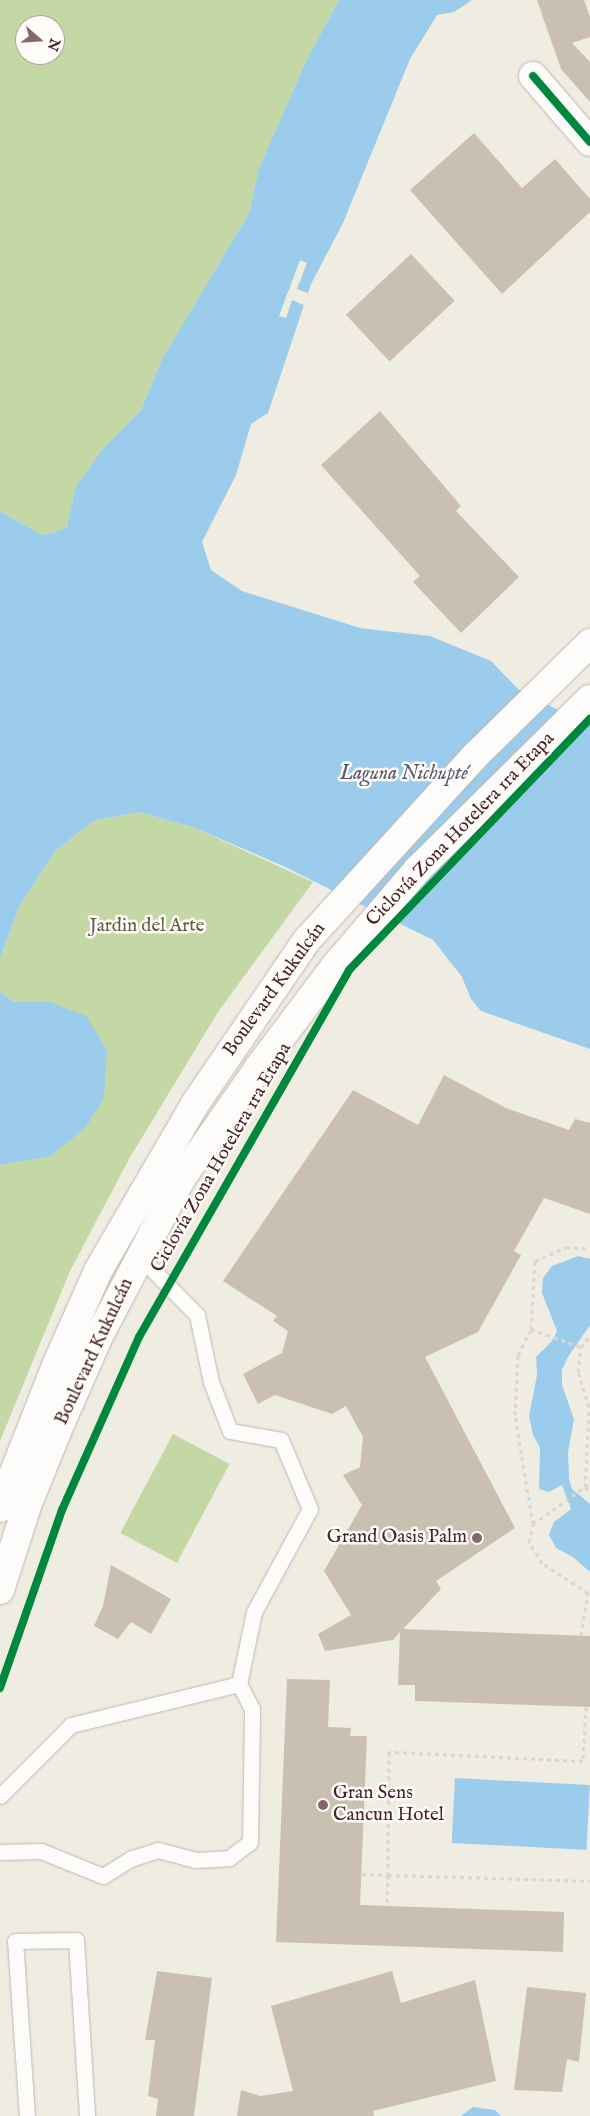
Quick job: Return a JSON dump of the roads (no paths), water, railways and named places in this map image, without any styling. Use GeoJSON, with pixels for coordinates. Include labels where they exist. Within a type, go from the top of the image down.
{"type":"FeatureCollection","features":[{"type":"Feature","properties":{"kind":"main road"},"geometry":{"type":"LineString","coordinates":[[533,76],[590,142]]}},
{"type":"Feature","properties":{"kind":"main road","name":"Boulevard Kukulcán"},"geometry":{"type":"LineString","coordinates":[[0,1508],[58,1361],[100,1269],[195,1104],[307,940],[396,839],[569,662],[590,643]]}},
{"type":"Feature","properties":{"kind":"main road","name":"Boulevard Kukulcán"},"geometry":{"type":"LineString","coordinates":[[0,1590],[27,1506],[61,1422],[99,1336],[181,1179],[259,1067],[336,965],[418,869],[590,699]]}},
{"type":"Feature","properties":{"kind":"lane"},"geometry":{"type":"LineString","coordinates":[[0,1852],[41,1851],[103,1876],[130,1859],[158,1850],[196,1860],[228,1858],[250,1842],[252,1709],[239,1684],[254,1612],[310,1509],[281,1440],[230,1431],[211,1382],[197,1315],[140,1257]]}},
{"type":"Feature","properties":{"kind":"lane"},"geometry":{"type":"LineString","coordinates":[[0,1796],[71,1725],[239,1684]]}},
{"type":"Feature","properties":{"kind":"lane"},"geometry":{"type":"LineString","coordinates":[[27,2116],[7,1940],[76,1940],[87,2116]]}},
{"type":"Feature","properties":{"kind":"water","name":"Laguna Nichupté"},"geometry":{"type":"Polygon","coordinates":[[[339,0],[472,0],[454,12],[437,15],[410,59],[343,223],[311,284],[268,413],[251,424],[236,475],[202,542],[211,570],[242,591],[360,628],[430,636],[491,661],[518,689],[556,709],[590,721],[590,1049],[481,1011],[471,999],[462,977],[433,940],[283,866],[195,828],[139,812],[93,821],[55,851],[20,905],[0,958],[0,511],[42,535],[67,528],[75,488],[101,451],[141,410],[161,361],[249,213],[259,168],[307,59],[339,0]]]}},
{"type":"Feature","properties":{"kind":"water"},"geometry":{"type":"Polygon","coordinates":[[[0,992],[14,1002],[50,1002],[86,1016],[107,1050],[104,1098],[86,1127],[51,1156],[0,1165],[0,992]]]}},
{"type":"Feature","properties":{"kind":"water"},"geometry":{"type":"Polygon","coordinates":[[[578,1256],[590,1259],[590,1325],[568,1357],[562,1370],[562,1385],[574,1419],[568,1452],[569,1479],[572,1489],[590,1504],[590,1572],[573,1557],[556,1548],[549,1535],[554,1522],[571,1509],[562,1485],[549,1492],[539,1489],[540,1448],[533,1435],[529,1416],[537,1375],[536,1357],[552,1341],[557,1331],[542,1293],[543,1278],[552,1266],[578,1256]]]}},
{"type":"Feature","properties":{"kind":"water"},"geometry":{"type":"Polygon","coordinates":[[[455,1778],[590,1785],[586,1850],[452,1843],[455,1778]]]}},
{"type":"Feature","properties":{"kind":"water"},"geometry":{"type":"Polygon","coordinates":[[[473,2107],[495,2110],[501,2116],[461,2116],[473,2107]]]}},
{"type":"Feature","properties":{"kind":"place","name":"Grand Oasis Palm"},"geometry":{"type":"Point","coordinates":[477,1538]}},
{"type":"Feature","properties":{"kind":"place","name":"Gran Sens Cancun Hotel"},"geometry":{"type":"Point","coordinates":[323,1805]}},
{"type":"Feature","properties":{"kind":"park label","name":"Jardin del Arte"},"geometry":{"type":"Point","coordinates":[147,927]}}]}
